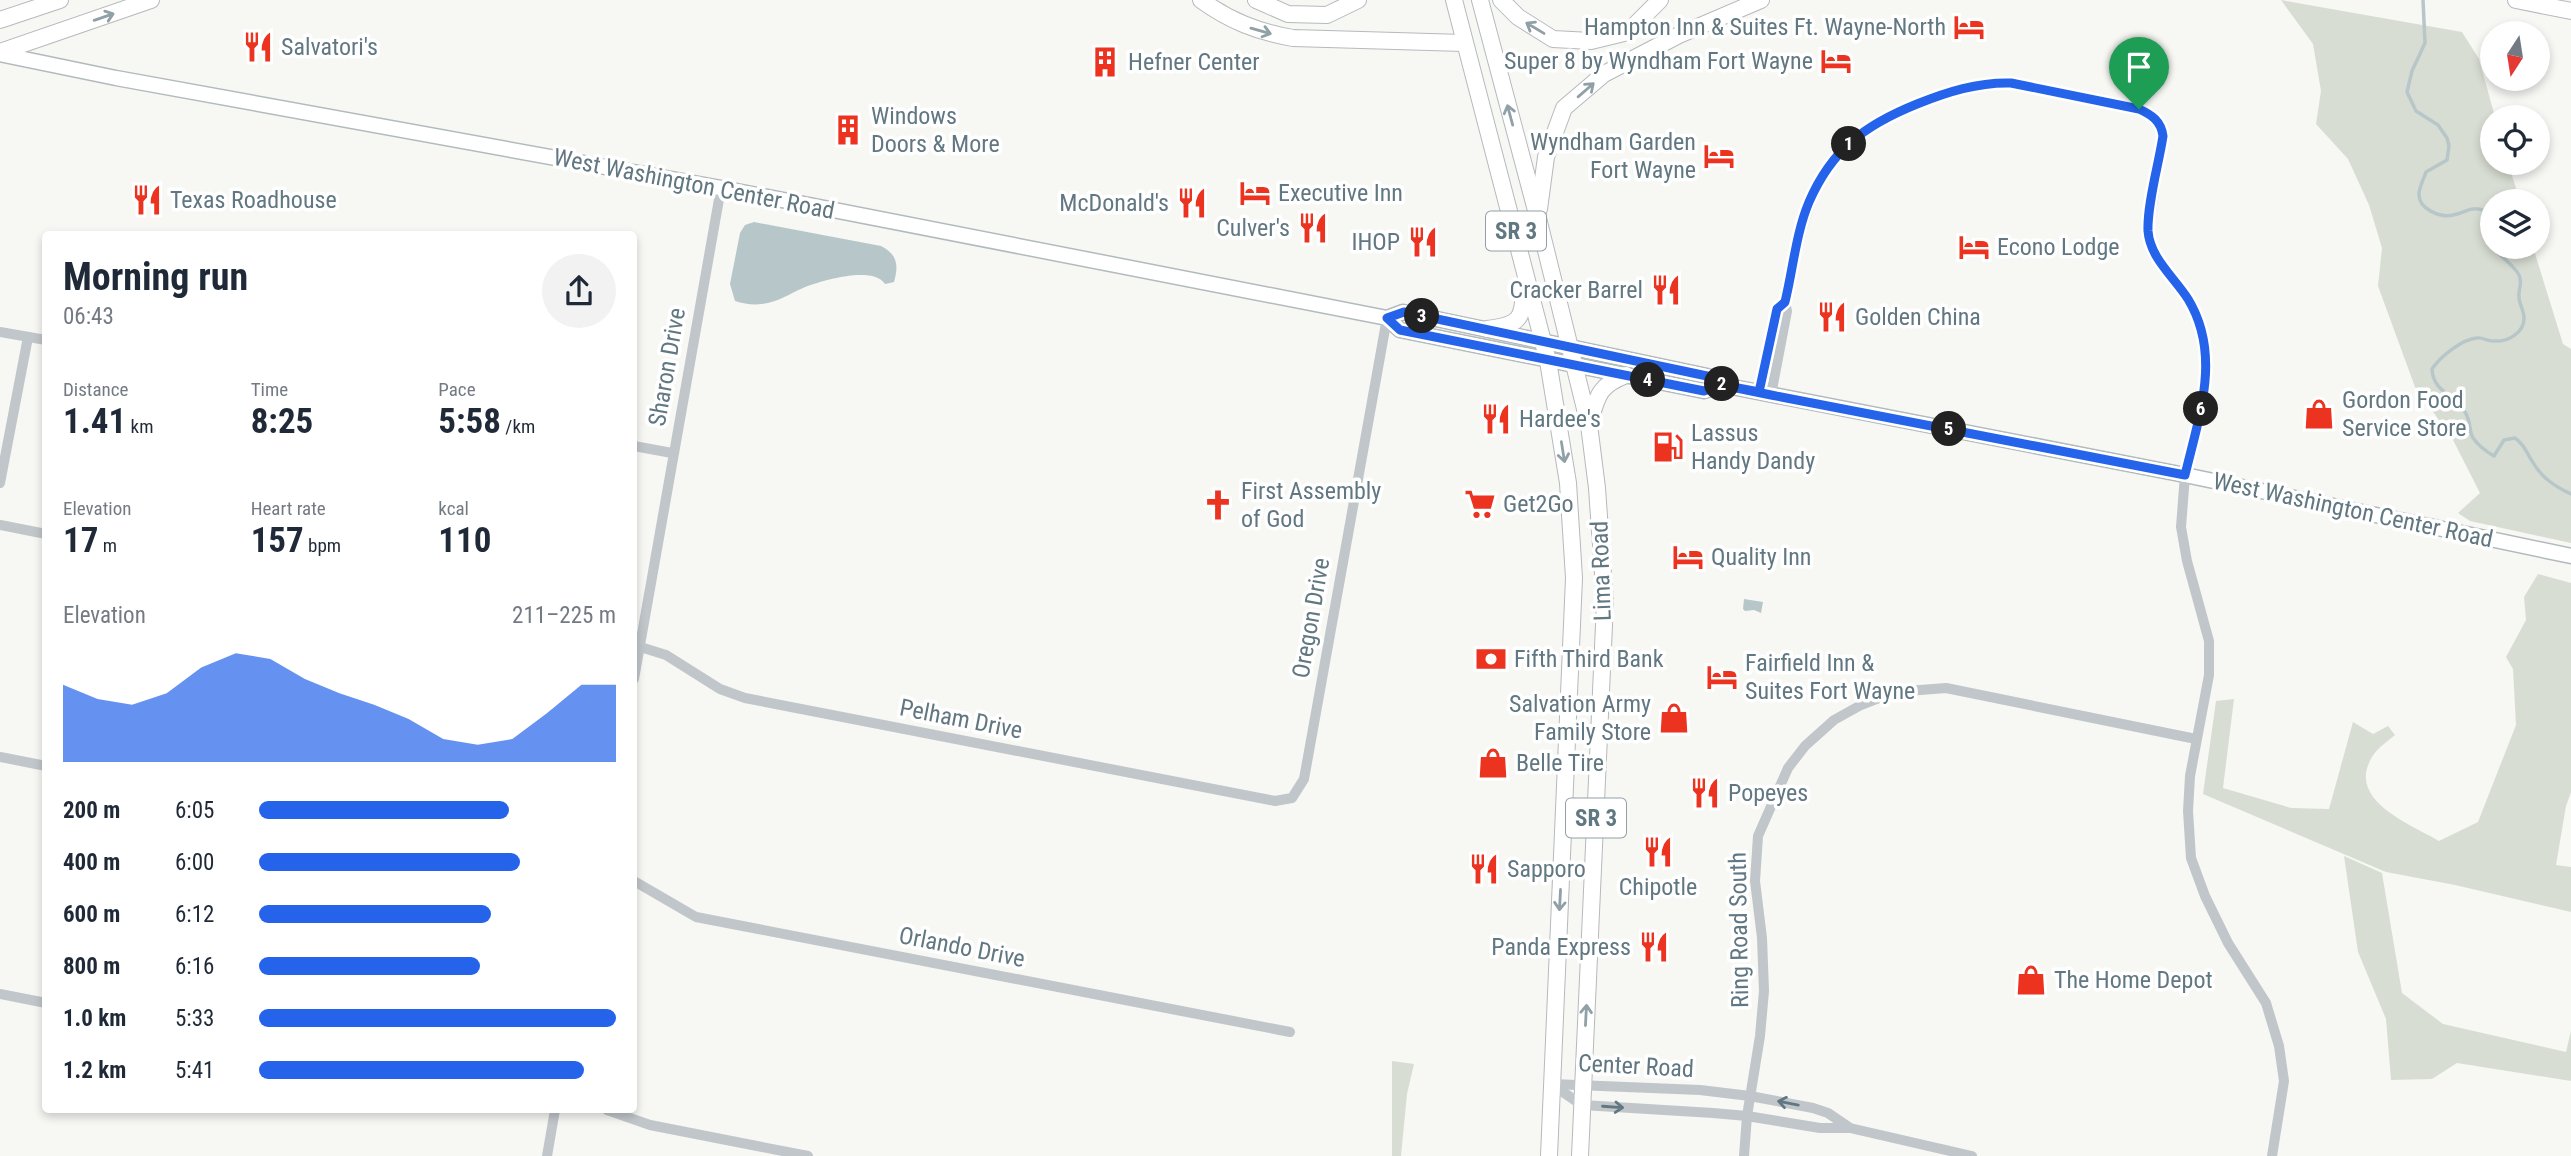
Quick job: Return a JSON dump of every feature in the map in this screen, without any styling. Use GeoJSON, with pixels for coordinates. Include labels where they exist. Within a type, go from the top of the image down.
{"type":"FeatureCollection","features":[{"type":"Feature","properties":{"kind":"highway"},"geometry":{"type":"LineString","coordinates":[[0,20],[60,0]]}},
{"type":"Feature","properties":{"kind":"highway"},"geometry":{"type":"LineString","coordinates":[[0,53],[151,0]]}},
{"type":"Feature","properties":{"kind":"highway"},"geometry":{"type":"LineString","coordinates":[[1201,0],[1233,21],[1270,34],[1293,38],[1464,43]]}},
{"type":"Feature","properties":{"kind":"highway"},"geometry":{"type":"LineString","coordinates":[[1256,0],[1288,14],[1327,15],[1358,0]]}},
{"type":"Feature","properties":{"kind":"highway","name":"Lima Road"},"geometry":{"type":"LineString","coordinates":[[1454,0],[1549,361],[1569,483],[1574,578],[1549,1156]]}},
{"type":"Feature","properties":{"kind":"highway","name":"Lima Road"},"geometry":{"type":"LineString","coordinates":[[1480,0],[1589,425],[1597,488],[1605,603],[1580,1156]]}},
{"type":"Feature","properties":{"kind":"highway"},"geometry":{"type":"LineString","coordinates":[[1501,0],[1518,17],[1553,39],[1591,41],[1628,32],[1660,0]]}},
{"type":"Feature","properties":{"kind":"highway"},"geometry":{"type":"LineString","coordinates":[[1538,218],[1546,157],[1564,108],[1604,74],[1679,36],[1761,0]]}},
{"type":"Feature","properties":{"kind":"highway"},"geometry":{"type":"LineString","coordinates":[[2516,0],[2571,11]]}},
{"type":"Feature","properties":{"kind":"highway"},"geometry":{"type":"LineString","coordinates":[[1487,329],[1507,327],[1518,320],[1523,301],[1525,264]]}},
{"type":"Feature","properties":{"kind":"highway"},"geometry":{"type":"LineString","coordinates":[[1589,425],[1604,386],[1626,375]]}},
{"type":"Feature","properties":{"kind":"main road","name":"West Washington Center Road"},"geometry":{"type":"LineString","coordinates":[[0,53],[116,78],[721,188],[1387,318],[1404,312],[1707,376],[1722,385],[2185,475],[2571,556]]}},
{"type":"Feature","properties":{"kind":"main road","name":"West Washington Center Road"},"geometry":{"type":"LineString","coordinates":[[1387,318],[1400,330],[1549,361],[1704,391],[1722,385]]}},
{"type":"Feature","properties":{"kind":"street"},"geometry":{"type":"LineString","coordinates":[[1765,393],[1787,311],[1785,302],[1808,203],[1826,170],[1842,150],[1864,130],[1930,99],[1969,86],[1993,82],[2011,83],[2139,109],[2155,118],[2161,126],[2163,136],[2148,231],[2156,256],[2188,300],[2202,329],[2206,358],[2206,386],[2185,475],[2181,527],[2187,561],[2209,641],[2209,675],[2196,739],[2188,811],[2191,858],[2228,943],[2266,1003],[2278,1046],[2284,1081],[2272,1156]]}},
{"type":"Feature","properties":{"kind":"street","name":"Sharon Drive"},"geometry":{"type":"LineString","coordinates":[[637,640],[721,188]]}},
{"type":"Feature","properties":{"kind":"street","name":"Oregon Drive"},"geometry":{"type":"LineString","coordinates":[[1292,798],[1304,779],[1387,318]]}},
{"type":"Feature","properties":{"kind":"street"},"geometry":{"type":"LineString","coordinates":[[0,332],[42,339]]}},
{"type":"Feature","properties":{"kind":"street"},"geometry":{"type":"LineString","coordinates":[[0,483],[28,337]]}},
{"type":"Feature","properties":{"kind":"street"},"geometry":{"type":"LineString","coordinates":[[637,447],[672,453]]}},
{"type":"Feature","properties":{"kind":"street"},"geometry":{"type":"LineString","coordinates":[[0,525],[42,533]]}},
{"type":"Feature","properties":{"kind":"street","name":"Pelham Drive"},"geometry":{"type":"LineString","coordinates":[[637,645],[666,655],[720,689],[745,698],[1275,801],[1292,798]]}},
{"type":"Feature","properties":{"kind":"street","name":"Ring Road South"},"geometry":{"type":"LineString","coordinates":[[1744,1156],[1764,991],[1763,950],[1755,881],[1758,836],[1788,768],[1805,746],[1833,720],[1894,692],[1946,688],[2196,739]]}},
{"type":"Feature","properties":{"kind":"street"},"geometry":{"type":"LineString","coordinates":[[0,757],[42,765]]}},
{"type":"Feature","properties":{"kind":"street","name":"Orlando Drive"},"geometry":{"type":"LineString","coordinates":[[637,883],[696,917],[1290,1032]]}},
{"type":"Feature","properties":{"kind":"street"},"geometry":{"type":"LineString","coordinates":[[0,994],[42,1002]]}},
{"type":"Feature","properties":{"kind":"street","name":"Center Road"},"geometry":{"type":"LineString","coordinates":[[1551,1084],[1583,1083],[1700,1090],[1750,1096],[1813,1108],[1828,1113],[1850,1128]]}},
{"type":"Feature","properties":{"kind":"street","name":"Center Road"},"geometry":{"type":"LineString","coordinates":[[1551,1084],[1582,1105],[1747,1116],[1820,1128],[1850,1128],[1972,1156]]}},
{"type":"Feature","properties":{"kind":"street"},"geometry":{"type":"LineString","coordinates":[[547,1156],[554,1113]]}},
{"type":"Feature","properties":{"kind":"street"},"geometry":{"type":"LineString","coordinates":[[616,1113],[650,1125],[808,1156]]}},
{"type":"Feature","properties":{"kind":"shaded area"},"geometry":{"type":"Polygon","coordinates":[[[2281,0],[2462,32],[2479,59],[2480,91],[2488,91],[2492,105],[2480,105],[2480,175],[2512,175],[2516,189],[2480,189],[2480,259],[2537,259],[2563,344],[2571,349],[2571,543],[2470,521],[2458,513],[2480,493],[2452,438],[2415,387],[2378,286],[2382,248],[2369,205],[2348,159],[2316,124],[2321,91],[2313,44],[2281,0]]]}},
{"type":"Feature","properties":{"kind":"shaded area"},"geometry":{"type":"Polygon","coordinates":[[[754,222],[881,246],[895,261],[894,282],[885,284],[879,278],[870,276],[846,276],[811,285],[768,303],[735,301],[730,284],[740,233],[745,225],[754,222]]]}},
{"type":"Feature","properties":{"kind":"shaded area"},"geometry":{"type":"Polygon","coordinates":[[[2538,574],[2571,583],[2571,792],[2556,865],[2571,867],[2571,912],[2386,872],[2203,794],[2216,701],[2234,699],[2223,788],[2291,808],[2329,809],[2353,722],[2373,734],[2388,726],[2395,735],[2376,751],[2367,770],[2367,784],[2373,797],[2383,808],[2439,841],[2478,822],[2516,725],[2513,669],[2506,657],[2526,620],[2524,597],[2538,574]]]}},
{"type":"Feature","properties":{"kind":"shaded area"},"geometry":{"type":"Polygon","coordinates":[[[1744,599],[1763,602],[1761,613],[1754,610],[1745,611],[1744,599]]]}},
{"type":"Feature","properties":{"kind":"shaded area"},"geometry":{"type":"Polygon","coordinates":[[[2344,856],[2382,873],[2402,993],[2443,1024],[2566,1052],[2571,1031],[2571,1081],[2457,1063],[2432,1079],[2391,1080],[2386,1019],[2358,952],[2344,856]]]}},
{"type":"Feature","properties":{"kind":"shaded area"},"geometry":{"type":"Polygon","coordinates":[[[1392,1061],[1414,1064],[1407,1094],[1401,1156],[1392,1156],[1392,1061]]]}},
{"type":"Feature","properties":{"kind":"waterway"},"geometry":{"type":"LineString","coordinates":[[2423,0],[2425,43],[2412,71],[2407,92],[2416,111],[2438,125],[2449,146],[2447,160],[2426,172],[2419,193],[2420,199],[2426,208],[2442,215],[2480,209]]}},
{"type":"Feature","properties":{"kind":"waterway"},"geometry":{"type":"LineString","coordinates":[[2504,259],[2520,278],[2519,300],[2524,318],[2518,333],[2504,340],[2477,338],[2458,345],[2432,369],[2433,377],[2440,388],[2465,412],[2472,436],[2483,448],[2494,456],[2504,440],[2515,438],[2544,476],[2571,494]]}},
{"type":"Feature","properties":{"kind":"place","name":"Hampton Inn & Suites Ft. Wayne-North"},"geometry":{"type":"Point","coordinates":[1969,27]}},
{"type":"Feature","properties":{"kind":"place","name":"Salvatori's"},"geometry":{"type":"Point","coordinates":[258,47]}},
{"type":"Feature","properties":{"kind":"place","name":"Super 8 by Wyndham Fort Wayne"},"geometry":{"type":"Point","coordinates":[1836,61]}},
{"type":"Feature","properties":{"kind":"place","name":"Hefner Center"},"geometry":{"type":"Point","coordinates":[1105,62]}},
{"type":"Feature","properties":{"kind":"place","name":"Windows Doors & More"},"geometry":{"type":"Point","coordinates":[848,130]}},
{"type":"Feature","properties":{"kind":"place","name":"Wyndham Garden Fort Wayne"},"geometry":{"type":"Point","coordinates":[1719,156]}},
{"type":"Feature","properties":{"kind":"place","name":"Executive Inn"},"geometry":{"type":"Point","coordinates":[1255,193]}},
{"type":"Feature","properties":{"kind":"place","name":"Texas Roadhouse"},"geometry":{"type":"Point","coordinates":[147,200]}},
{"type":"Feature","properties":{"kind":"place","name":"McDonald's"},"geometry":{"type":"Point","coordinates":[1192,203]}},
{"type":"Feature","properties":{"kind":"place","name":"Culver's"},"geometry":{"type":"Point","coordinates":[1313,228]}},
{"type":"Feature","properties":{"kind":"place","name":"IHOP"},"geometry":{"type":"Point","coordinates":[1423,242]}},
{"type":"Feature","properties":{"kind":"place","name":"Econo Lodge"},"geometry":{"type":"Point","coordinates":[1974,247]}},
{"type":"Feature","properties":{"kind":"place","name":"Cracker Barrel"},"geometry":{"type":"Point","coordinates":[1666,290]}},
{"type":"Feature","properties":{"kind":"place","name":"Golden China"},"geometry":{"type":"Point","coordinates":[1832,317]}},
{"type":"Feature","properties":{"kind":"place","name":"Gordon Food Service Store"},"geometry":{"type":"Point","coordinates":[2319,414]}},
{"type":"Feature","properties":{"kind":"place","name":"Hardee's"},"geometry":{"type":"Point","coordinates":[1496,419]}},
{"type":"Feature","properties":{"kind":"place","name":"Lassus Handy Dandy"},"geometry":{"type":"Point","coordinates":[1668,447]}},
{"type":"Feature","properties":{"kind":"place","name":"Get2Go"},"geometry":{"type":"Point","coordinates":[1480,504]}},
{"type":"Feature","properties":{"kind":"place","name":"First Assembly of God"},"geometry":{"type":"Point","coordinates":[1218,505]}},
{"type":"Feature","properties":{"kind":"place","name":"Quality Inn"},"geometry":{"type":"Point","coordinates":[1688,557]}},
{"type":"Feature","properties":{"kind":"place","name":"Fifth Third Bank"},"geometry":{"type":"Point","coordinates":[1491,659]}},
{"type":"Feature","properties":{"kind":"place","name":"Fairfield Inn & Suites Fort Wayne"},"geometry":{"type":"Point","coordinates":[1722,677]}},
{"type":"Feature","properties":{"kind":"place","name":"Salvation Army Family Store"},"geometry":{"type":"Point","coordinates":[1674,718]}},
{"type":"Feature","properties":{"kind":"place","name":"Belle Tire"},"geometry":{"type":"Point","coordinates":[1493,763]}},
{"type":"Feature","properties":{"kind":"place","name":"Popeyes"},"geometry":{"type":"Point","coordinates":[1705,793]}},
{"type":"Feature","properties":{"kind":"place","name":"Chipotle"},"geometry":{"type":"Point","coordinates":[1658,852]}},
{"type":"Feature","properties":{"kind":"place","name":"Sapporo"},"geometry":{"type":"Point","coordinates":[1484,869]}},
{"type":"Feature","properties":{"kind":"place","name":"Panda Express"},"geometry":{"type":"Point","coordinates":[1654,947]}},
{"type":"Feature","properties":{"kind":"place","name":"The Home Depot"},"geometry":{"type":"Point","coordinates":[2031,980]}},
{"type":"Feature","properties":{"kind":"route"},"geometry":{"type":"LineString","coordinates":[[2139,109],[2011,83],[1993,82],[1969,86],[1930,99],[1896,112],[1864,130],[1842,150],[1826,170],[1808,203],[1785,302],[1777,309],[1759,392],[1722,385],[1707,376],[1404,312],[1387,318],[1400,330],[1549,361],[1704,391],[1722,385],[2185,475],[2206,386],[2206,358],[2202,329],[2188,300],[2156,256],[2148,231],[2163,136],[2161,126],[2155,118],[2139,109]]}}]}
